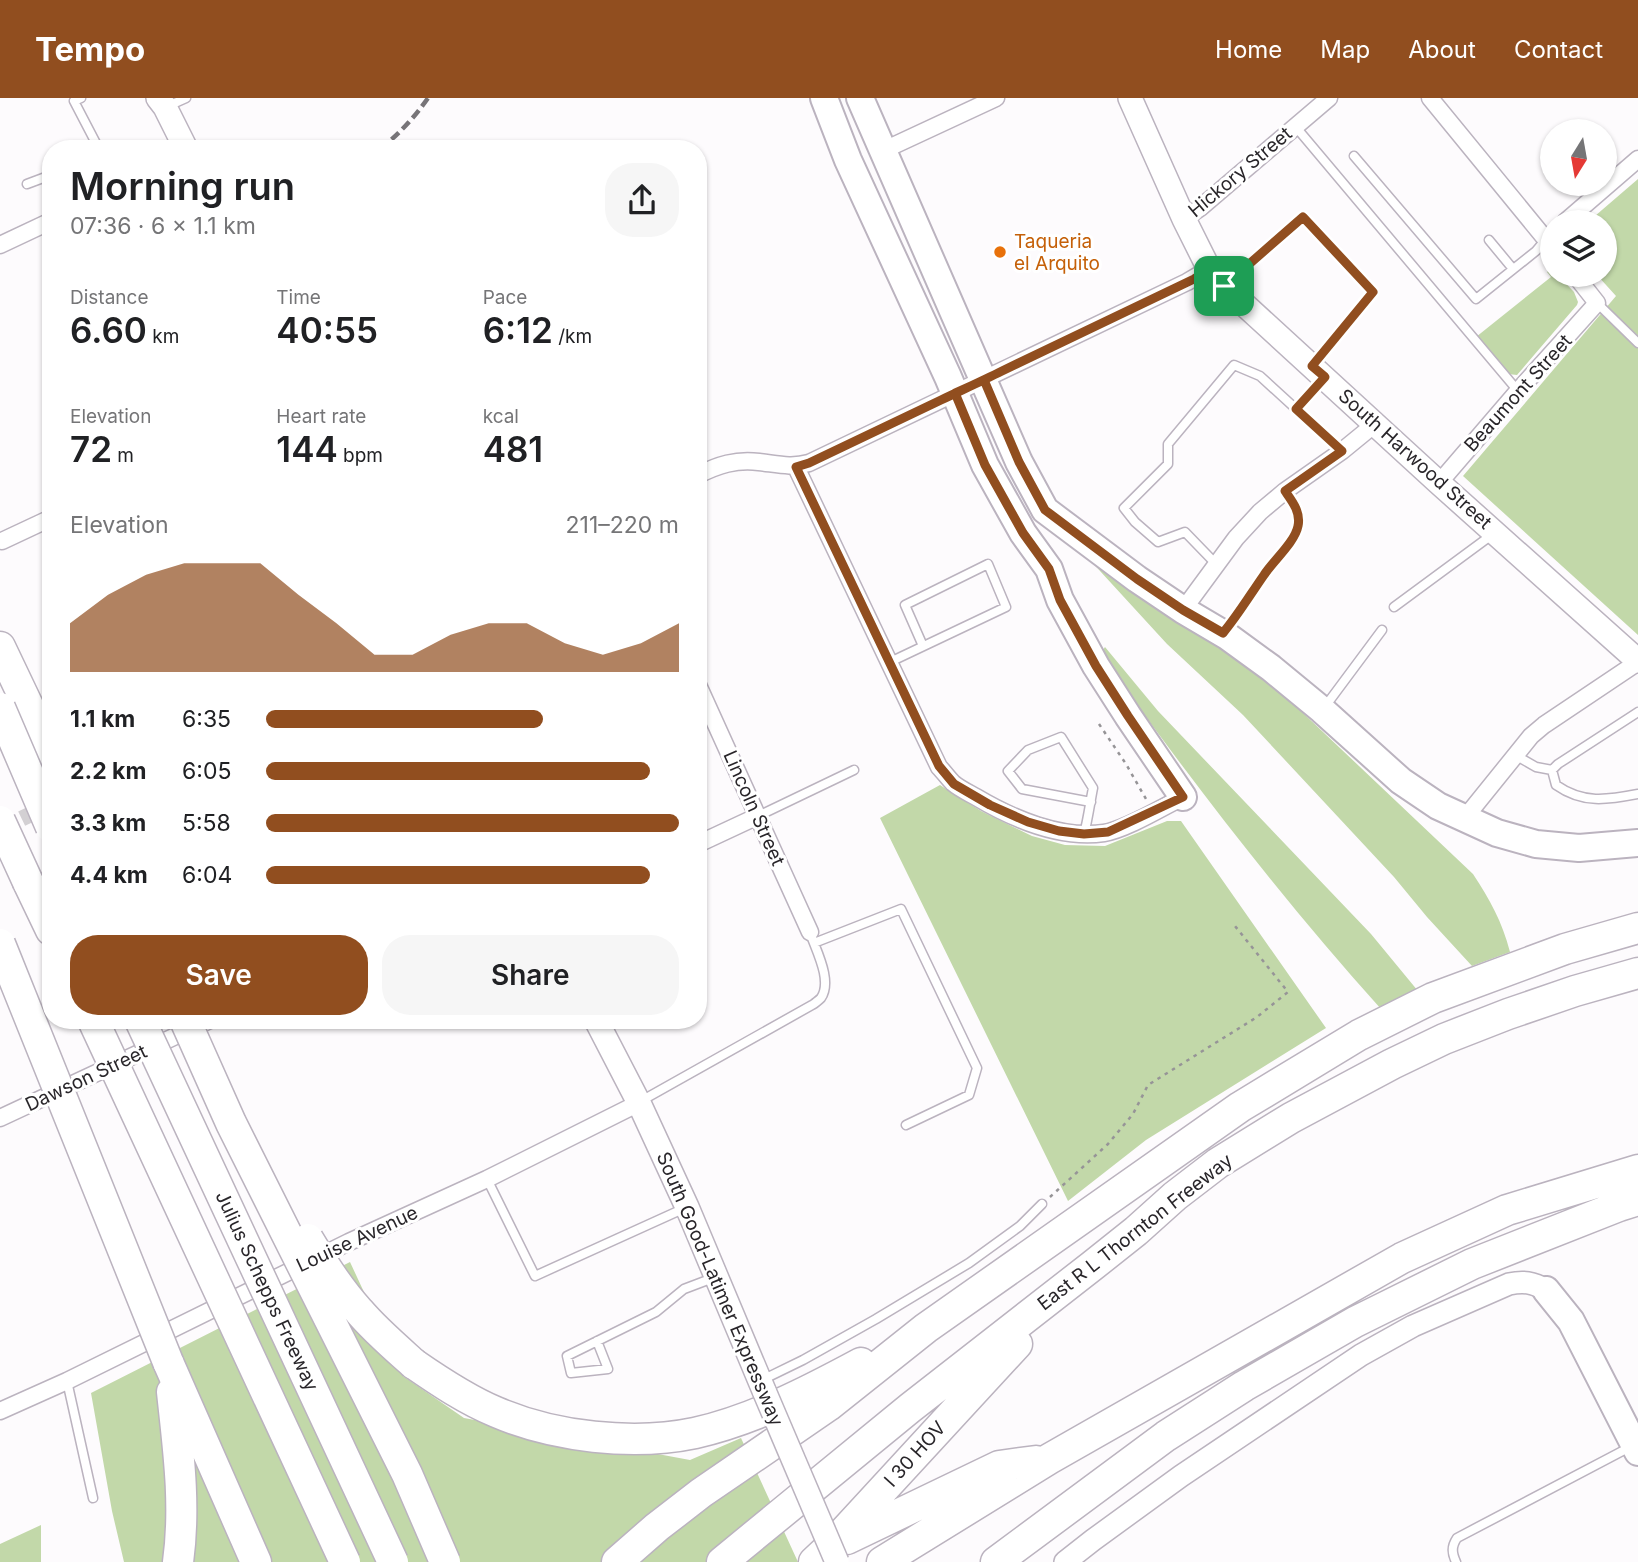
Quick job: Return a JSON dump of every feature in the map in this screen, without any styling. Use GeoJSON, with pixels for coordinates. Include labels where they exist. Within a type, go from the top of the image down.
{"type":"FeatureCollection","features":[{"type":"Feature","properties":{"kind":"highway"},"geometry":{"type":"LineString","coordinates":[[0,647],[42,735]]}},
{"type":"Feature","properties":{"kind":"highway"},"geometry":{"type":"LineString","coordinates":[[0,708],[42,806]]}},
{"type":"Feature","properties":{"kind":"highway"},"geometry":{"type":"LineString","coordinates":[[0,821],[42,911]]}},
{"type":"Feature","properties":{"kind":"highway"},"geometry":{"type":"LineString","coordinates":[[617,1562],[668,1518],[828,1406],[926,1328],[1240,1107],[1360,1035],[1445,994],[1565,949],[1638,928]]}},
{"type":"Feature","properties":{"kind":"highway"},"geometry":{"type":"LineString","coordinates":[[0,944],[168,1362],[256,1562]]}},
{"type":"Feature","properties":{"kind":"highway","name":"East R L Thornton Freeway"},"geometry":{"type":"LineString","coordinates":[[722,1562],[910,1408],[1093,1266],[1218,1163],[1291,1118],[1444,1039],[1508,1014],[1638,972]]}},
{"type":"Feature","properties":{"kind":"highway"},"geometry":{"type":"LineString","coordinates":[[97,1029],[345,1562]]}},
{"type":"Feature","properties":{"kind":"highway","name":"Julius Schepps Freeway"},"geometry":{"type":"LineString","coordinates":[[145,1029],[393,1562]]}},
{"type":"Feature","properties":{"kind":"highway"},"geometry":{"type":"LineString","coordinates":[[191,1029],[231,1123],[407,1474],[445,1562]]}},
{"type":"Feature","properties":{"kind":"highway"},"geometry":{"type":"LineString","coordinates":[[192,1029],[244,1117],[294,1215],[334,1279],[359,1312],[414,1364],[452,1390],[497,1413],[537,1426],[606,1438],[653,1438],[694,1433],[740,1420],[815,1387],[926,1328]]}},
{"type":"Feature","properties":{"kind":"highway"},"geometry":{"type":"LineString","coordinates":[[882,1562],[1049,1459],[1402,1258],[1507,1210],[1638,1170]]}},
{"type":"Feature","properties":{"kind":"highway"},"geometry":{"type":"LineString","coordinates":[[1004,1557],[1166,1436],[1244,1386],[1355,1322],[1472,1264],[1638,1200]]}},
{"type":"Feature","properties":{"kind":"highway","name":"I 30 HOV"},"geometry":{"type":"LineString","coordinates":[[827,1557],[1000,1361],[1093,1266]]}},
{"type":"Feature","properties":{"kind":"highway"},"geometry":{"type":"LineString","coordinates":[[168,1362],[180,1464],[181,1507],[177,1562]]}},
{"type":"Feature","properties":{"kind":"highway","name":"I 30 HOV"},"geometry":{"type":"LineString","coordinates":[[803,1562],[827,1557],[906,1509],[999,1465],[1049,1459]]}},
{"type":"Feature","properties":{"kind":"main road"},"geometry":{"type":"LineString","coordinates":[[824,98],[848,160],[955,393],[985,465],[1023,533],[1049,569],[1060,600],[1096,666],[1183,797]]}},
{"type":"Feature","properties":{"kind":"main road"},"geometry":{"type":"LineString","coordinates":[[860,98],[1019,462],[1045,510],[1137,579],[1223,633],[1271,668],[1401,781],[1438,806],[1497,833],[1536,844],[1579,848],[1638,843]]}},
{"type":"Feature","properties":{"kind":"main road","name":"South Harwood Street"},"geometry":{"type":"LineString","coordinates":[[1130,98],[1184,219],[1217,278],[1638,662]]}},
{"type":"Feature","properties":{"kind":"main road"},"geometry":{"type":"LineString","coordinates":[[168,100],[183,140]]}},
{"type":"Feature","properties":{"kind":"main road","name":"South Good-Latimer Expressway"},"geometry":{"type":"LineString","coordinates":[[601,1029],[639,1103],[687,1207],[762,1387],[827,1557]]}},
{"type":"Feature","properties":{"kind":"main road"},"geometry":{"type":"LineString","coordinates":[[1546,1290],[1572,1321],[1636,1448]]}},
{"type":"Feature","properties":{"kind":"street"},"geometry":{"type":"LineString","coordinates":[[883,151],[996,98]]}},
{"type":"Feature","properties":{"kind":"street","name":"Hickory Street"},"geometry":{"type":"LineString","coordinates":[[1184,219],[1329,98]]}},
{"type":"Feature","properties":{"kind":"street"},"geometry":{"type":"LineString","coordinates":[[1430,98],[1540,228]]}},
{"type":"Feature","properties":{"kind":"street"},"geometry":{"type":"LineString","coordinates":[[1579,210],[1638,159]]}},
{"type":"Feature","properties":{"kind":"street"},"geometry":{"type":"LineString","coordinates":[[0,245],[42,225]]}},
{"type":"Feature","properties":{"kind":"street"},"geometry":{"type":"LineString","coordinates":[[707,471],[730,462],[758,461],[796,467],[809,463],[1194,279],[1217,278]]}},
{"type":"Feature","properties":{"kind":"street"},"geometry":{"type":"LineString","coordinates":[[1584,287],[1597,303]]}},
{"type":"Feature","properties":{"kind":"street","name":"Beaumont Street"},"geometry":{"type":"LineString","coordinates":[[1439,483],[1597,303]]}},
{"type":"Feature","properties":{"kind":"street"},"geometry":{"type":"LineString","coordinates":[[1183,610],[1216,564],[1260,512],[1375,424]]}},
{"type":"Feature","properties":{"kind":"street"},"geometry":{"type":"LineString","coordinates":[[796,467],[939,766],[954,784],[990,805],[1028,822],[1059,831],[1084,834],[1108,832],[1183,797]]}},
{"type":"Feature","properties":{"kind":"street"},"geometry":{"type":"LineString","coordinates":[[2,541],[42,522]]}},
{"type":"Feature","properties":{"kind":"street"},"geometry":{"type":"LineString","coordinates":[[1464,819],[1531,736],[1638,662]]}},
{"type":"Feature","properties":{"kind":"street","name":"Lincoln Street"},"geometry":{"type":"LineString","coordinates":[[707,705],[812,937]]}},
{"type":"Feature","properties":{"kind":"street"},"geometry":{"type":"LineString","coordinates":[[707,840],[758,816]]}},
{"type":"Feature","properties":{"kind":"street","name":"Dawson Street"},"geometry":{"type":"LineString","coordinates":[[0,1118],[191,1029]]}},
{"type":"Feature","properties":{"kind":"street","name":"Louise Avenue"},"geometry":{"type":"LineString","coordinates":[[0,1411],[67,1381],[349,1242],[487,1179],[639,1103]]}},
{"type":"Feature","properties":{"kind":"street"},"geometry":{"type":"LineString","coordinates":[[1065,1562],[1181,1476],[1361,1355],[1413,1326],[1509,1284],[1530,1282],[1546,1290]]}},
{"type":"Feature","properties":{"kind":"lane"},"geometry":{"type":"LineString","coordinates":[[81,98],[74,101],[94,140]]}},
{"type":"Feature","properties":{"kind":"lane"},"geometry":{"type":"LineString","coordinates":[[1295,126],[1518,391]]}},
{"type":"Feature","properties":{"kind":"lane"},"geometry":{"type":"LineString","coordinates":[[1354,156],[1476,299],[1540,248]]}},
{"type":"Feature","properties":{"kind":"lane"},"geometry":{"type":"LineString","coordinates":[[27,184],[42,178]]}},
{"type":"Feature","properties":{"kind":"lane"},"geometry":{"type":"LineString","coordinates":[[1217,278],[1303,217],[1373,292],[1318,371],[1296,409]]}},
{"type":"Feature","properties":{"kind":"lane"},"geometry":{"type":"LineString","coordinates":[[1489,240],[1513,269]]}},
{"type":"Feature","properties":{"kind":"lane"},"geometry":{"type":"LineString","coordinates":[[1597,303],[1638,343]]}},
{"type":"Feature","properties":{"kind":"lane"},"geometry":{"type":"LineString","coordinates":[[1216,564],[1185,532],[1158,542],[1135,522],[1124,508],[1168,464],[1168,444],[1234,365],[1259,376],[1342,451]]}},
{"type":"Feature","properties":{"kind":"lane"},"geometry":{"type":"LineString","coordinates":[[1223,633],[1298,528],[1295,505],[1285,491]]}},
{"type":"Feature","properties":{"kind":"lane"},"geometry":{"type":"LineString","coordinates":[[1394,607],[1495,532]]}},
{"type":"Feature","properties":{"kind":"lane"},"geometry":{"type":"LineString","coordinates":[[890,662],[1006,607],[988,564],[905,605],[923,646]]}},
{"type":"Feature","properties":{"kind":"lane"},"geometry":{"type":"LineString","coordinates":[[1322,710],[1382,630]]}},
{"type":"Feature","properties":{"kind":"lane"},"geometry":{"type":"LineString","coordinates":[[1552,770],[1638,712]]}},
{"type":"Feature","properties":{"kind":"lane"},"geometry":{"type":"LineString","coordinates":[[1084,834],[1091,802],[1093,788],[1061,737],[1028,750],[1008,771],[1022,789],[1091,802]]}},
{"type":"Feature","properties":{"kind":"lane"},"geometry":{"type":"LineString","coordinates":[[1515,755],[1536,767],[1552,770]]}},
{"type":"Feature","properties":{"kind":"lane"},"geometry":{"type":"LineString","coordinates":[[758,816],[854,770]]}},
{"type":"Feature","properties":{"kind":"lane"},"geometry":{"type":"LineString","coordinates":[[1552,770],[1556,785],[1567,793],[1585,799],[1610,799],[1638,794]]}},
{"type":"Feature","properties":{"kind":"lane"},"geometry":{"type":"LineString","coordinates":[[639,1103],[821,999],[825,980],[812,937],[901,909],[977,1068],[969,1095],[906,1125]]}},
{"type":"Feature","properties":{"kind":"lane"},"geometry":{"type":"LineString","coordinates":[[487,1179],[535,1276],[687,1207]]}},
{"type":"Feature","properties":{"kind":"lane"},"geometry":{"type":"LineString","coordinates":[[762,1387],[969,1263],[1020,1226],[1042,1204]]}},
{"type":"Feature","properties":{"kind":"lane"},"geometry":{"type":"LineString","coordinates":[[597,1341],[608,1370],[571,1373],[567,1356],[597,1341],[656,1312],[684,1289],[716,1277]]}},
{"type":"Feature","properties":{"kind":"lane"},"geometry":{"type":"LineString","coordinates":[[67,1381],[93,1498]]}},
{"type":"Feature","properties":{"kind":"lane"},"geometry":{"type":"LineString","coordinates":[[1456,1562],[1452,1545],[1457,1538],[1610,1457],[1636,1448]]}},
{"type":"Feature","properties":{"kind":"path"},"geometry":{"type":"LineString","coordinates":[[1099,724],[1153,811]]}},
{"type":"Feature","properties":{"kind":"path"},"geometry":{"type":"LineString","coordinates":[[1042,1204],[1108,1144],[1133,1114],[1148,1085],[1257,1017],[1287,992],[1235,926]]}},
{"type":"Feature","properties":{"kind":"green space"},"geometry":{"type":"Polygon","coordinates":[[[1638,179],[1638,635],[1463,476],[1616,296],[1608,287],[1617,287],[1617,210],[1602,210],[1638,179]]]}},
{"type":"Feature","properties":{"kind":"green space"},"geometry":{"type":"Polygon","coordinates":[[[1540,286],[1569,287],[1578,302],[1517,375],[1508,374],[1476,337],[1540,286]]]}},
{"type":"Feature","properties":{"kind":"green space"},"geometry":{"type":"Polygon","coordinates":[[[1089,559],[1230,654],[1284,695],[1473,874],[1495,911],[1510,952],[1472,966],[1394,877],[1243,715],[1167,644],[1089,559]]]}},
{"type":"Feature","properties":{"kind":"green space"},"geometry":{"type":"Polygon","coordinates":[[[1105,647],[1158,711],[1371,934],[1418,991],[1381,1009],[1271,880],[1201,790],[1100,654],[1105,647]]]}},
{"type":"Feature","properties":{"kind":"green space"},"geometry":{"type":"Polygon","coordinates":[[[940,785],[981,811],[1032,836],[1065,845],[1105,846],[1167,821],[1181,821],[1326,1028],[1146,1140],[1068,1201],[880,818],[940,785]]]}},
{"type":"Feature","properties":{"kind":"green space"},"geometry":{"type":"Polygon","coordinates":[[[350,1262],[403,1376],[464,1418],[690,1460],[741,1438],[798,1562],[124,1562],[91,1393],[350,1262]]]}},
{"type":"Feature","properties":{"kind":"green space"},"geometry":{"type":"Polygon","coordinates":[[[41,1525],[41,1562],[0,1562],[0,1544],[41,1525]]]}},
{"type":"Feature","properties":{"kind":"tunnel"},"geometry":{"type":"LineString","coordinates":[[0,829],[42,809]]}},
{"type":"Feature","properties":{"kind":"railway"},"geometry":{"type":"LineString","coordinates":[[391,140],[428,98]]}},
{"type":"Feature","properties":{"kind":"place","name":"Taqueria el Arquito"},"geometry":{"type":"Point","coordinates":[1000,252]}},
{"type":"Feature","properties":{"kind":"route"},"geometry":{"type":"LineString","coordinates":[[1224,286],[1209,269],[1194,279],[984,380],[955,393],[809,463],[796,467],[939,766],[954,784],[990,805],[1028,822],[1059,831],[1084,834],[1108,832],[1183,797],[1096,666],[1060,600],[1049,569],[1023,533],[985,465],[955,393],[984,380],[1019,462],[1045,510],[1137,579],[1223,633],[1298,528],[1295,505],[1285,491],[1342,451],[1296,409],[1325,377],[1312,366],[1373,292],[1303,217],[1224,286]]}}]}
